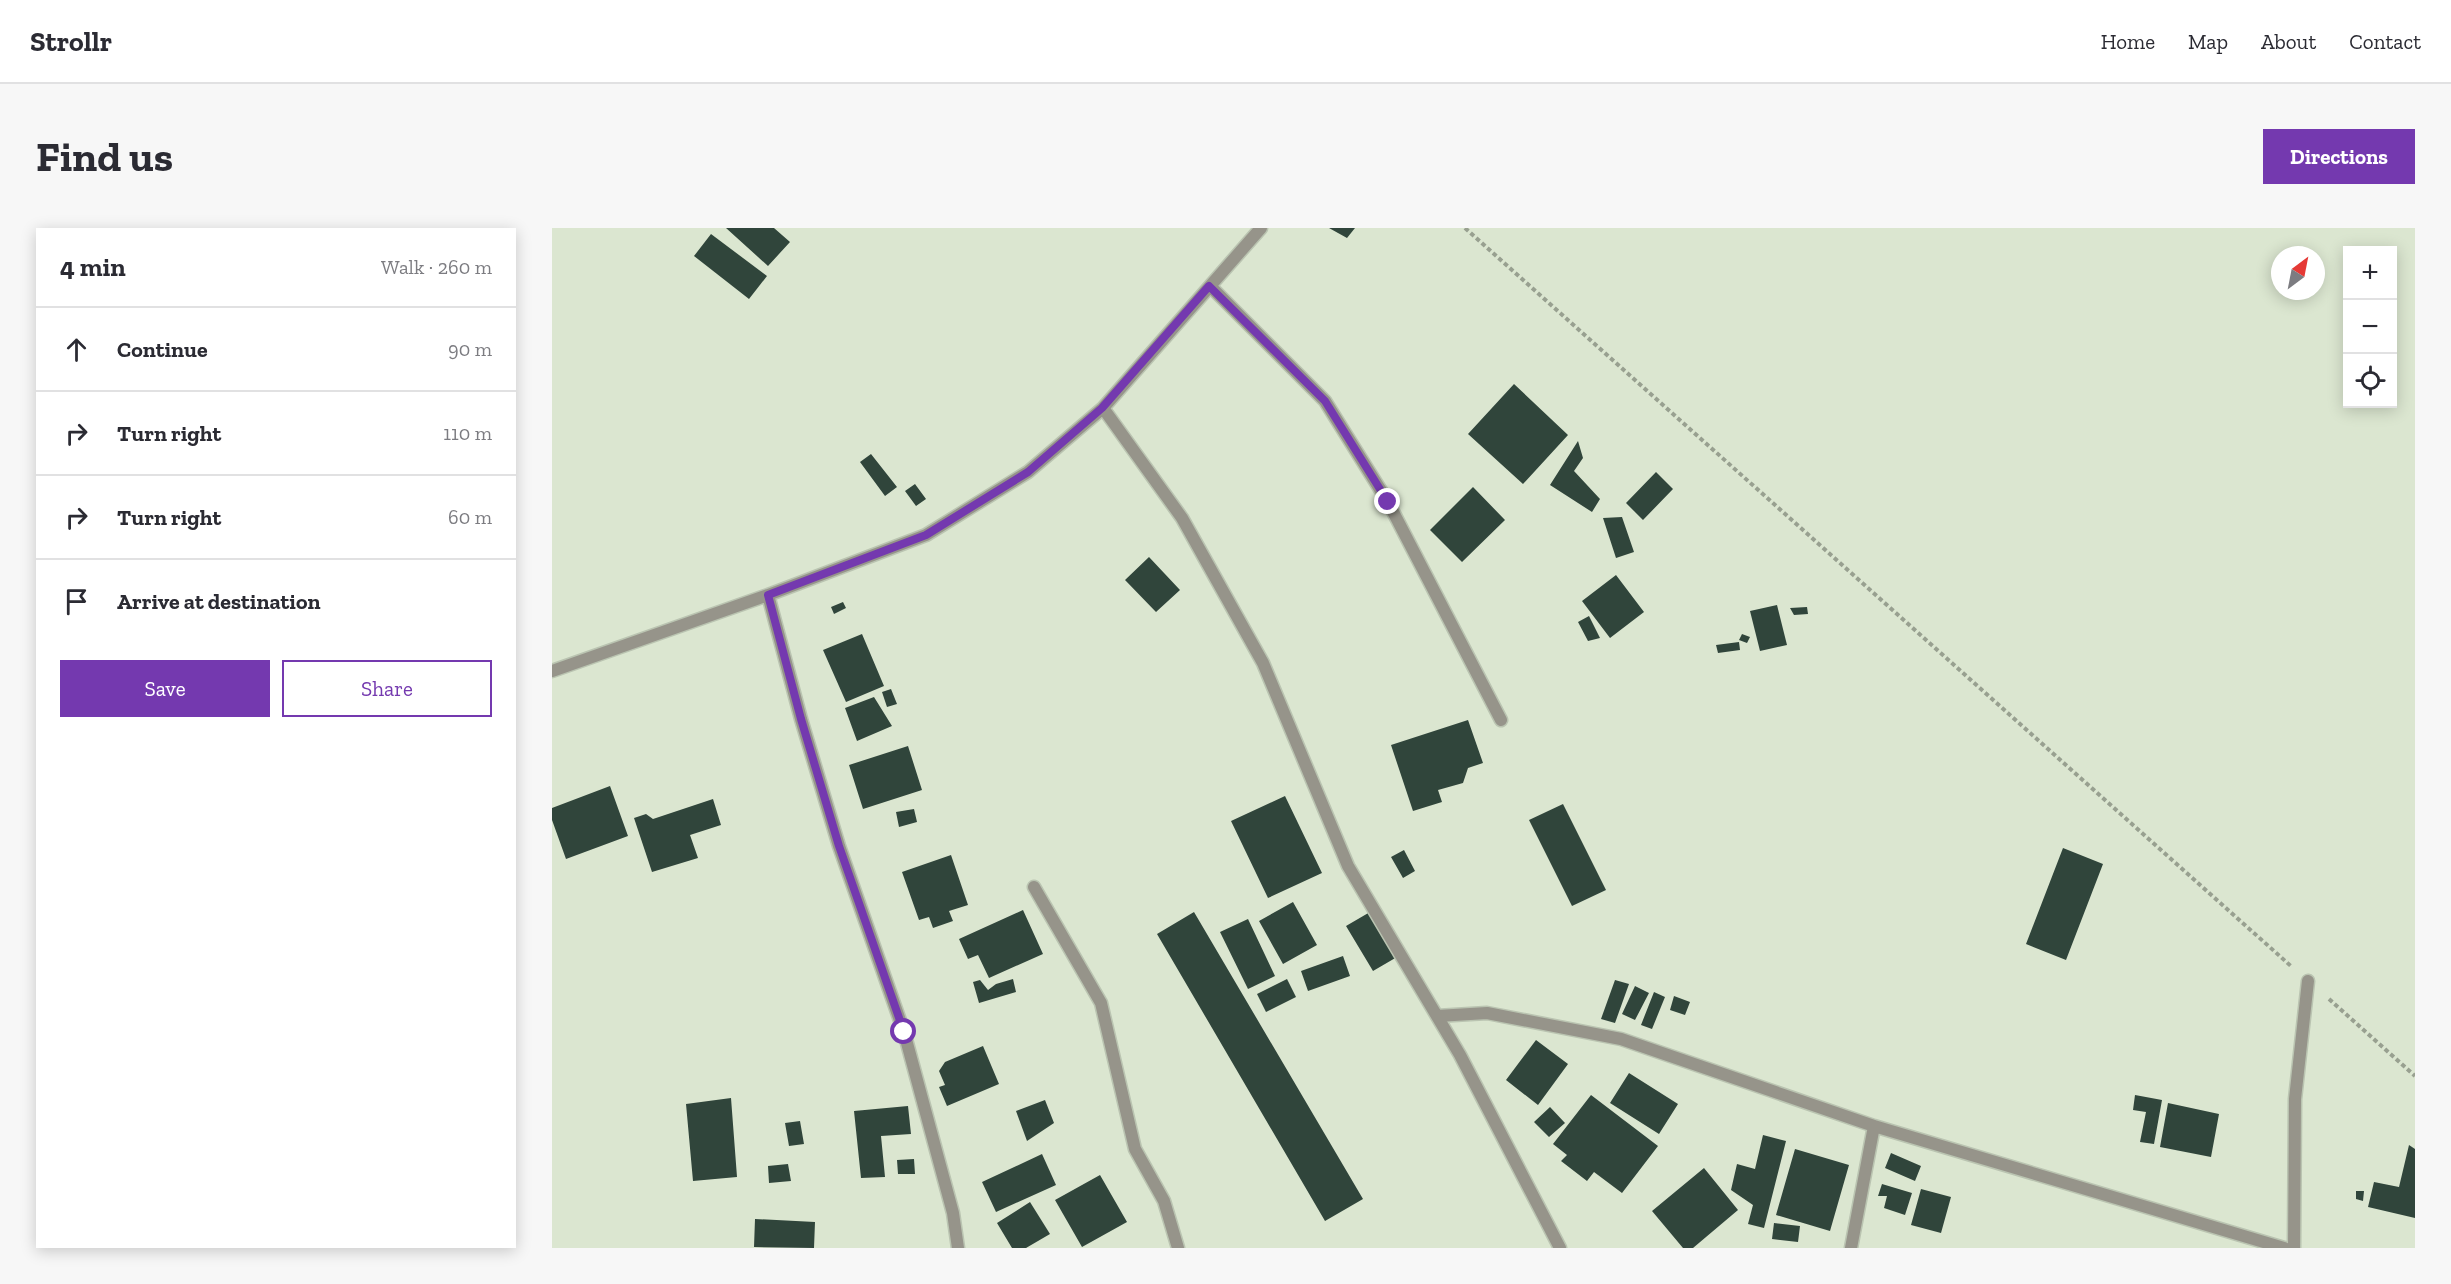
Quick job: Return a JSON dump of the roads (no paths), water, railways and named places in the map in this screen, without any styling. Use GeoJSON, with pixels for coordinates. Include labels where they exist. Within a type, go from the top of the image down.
{"type":"FeatureCollection","features":[{"type":"Feature","properties":{"kind":"street"},"geometry":{"type":"LineString","coordinates":[[552,671],[768,595],[926,535],[1028,472],[1102,408],[1261,228]]}},
{"type":"Feature","properties":{"kind":"street"},"geometry":{"type":"LineString","coordinates":[[1209,286],[1325,401],[1388,502],[1501,720]]}},
{"type":"Feature","properties":{"kind":"street"},"geometry":{"type":"LineString","coordinates":[[1102,408],[1182,518],[1263,663],[1348,866],[1460,1055],[1560,1248]]}},
{"type":"Feature","properties":{"kind":"street"},"geometry":{"type":"LineString","coordinates":[[768,595],[801,719],[839,846],[904,1032],[953,1213],[958,1248]]}},
{"type":"Feature","properties":{"kind":"street"},"geometry":{"type":"LineString","coordinates":[[1034,887],[1101,1003],[1135,1149],[1164,1202],[1178,1248]]}},
{"type":"Feature","properties":{"kind":"street"},"geometry":{"type":"LineString","coordinates":[[2294,1248],[2295,1099],[2308,981]]}},
{"type":"Feature","properties":{"kind":"street"},"geometry":{"type":"LineString","coordinates":[[1437,1016],[1487,1013],[1621,1039],[1874,1126],[2283,1248]]}},
{"type":"Feature","properties":{"kind":"street"},"geometry":{"type":"LineString","coordinates":[[1851,1248],[1874,1126]]}}]}
